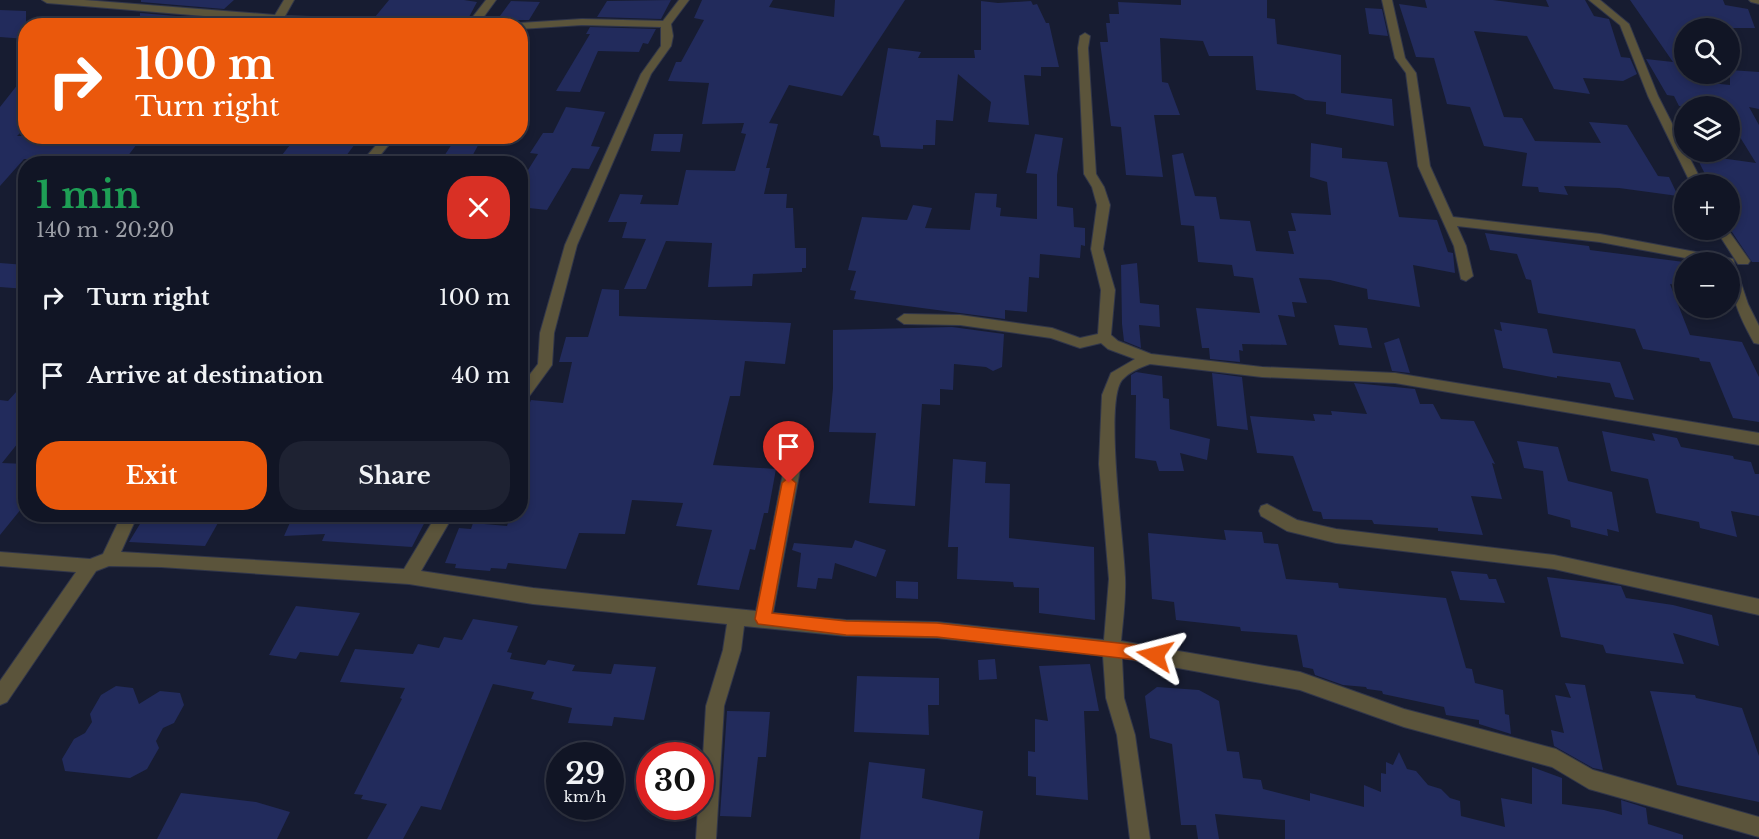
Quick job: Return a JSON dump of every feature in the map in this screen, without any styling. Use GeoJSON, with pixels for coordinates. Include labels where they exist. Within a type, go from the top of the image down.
{"type":"FeatureCollection","features":[{"type":"Feature","properties":{"kind":"street"},"geometry":{"type":"LineString","coordinates":[[47,0],[262,18]]}},
{"type":"Feature","properties":{"kind":"street"},"geometry":{"type":"LineString","coordinates":[[275,18],[289,0]]}},
{"type":"Feature","properties":{"kind":"street"},"geometry":{"type":"LineString","coordinates":[[477,18],[491,0]]}},
{"type":"Feature","properties":{"kind":"street"},"geometry":{"type":"LineString","coordinates":[[528,387],[545,364],[547,333],[571,245],[646,74],[666,46],[668,36],[666,24],[684,0]]}},
{"type":"Feature","properties":{"kind":"street"},"geometry":{"type":"LineString","coordinates":[[1387,0],[1400,58],[1410,73],[1424,166],[1460,246],[1466,276]]}},
{"type":"Feature","properties":{"kind":"street"},"geometry":{"type":"LineString","coordinates":[[1594,0],[1624,24],[1653,96],[1692,174]]}},
{"type":"Feature","properties":{"kind":"street"},"geometry":{"type":"LineString","coordinates":[[1754,0],[1759,1]]}},
{"type":"Feature","properties":{"kind":"street"},"geometry":{"type":"LineString","coordinates":[[528,25],[582,22],[666,24]]}},
{"type":"Feature","properties":{"kind":"street"},"geometry":{"type":"LineString","coordinates":[[1085,36],[1083,48],[1090,174],[1102,191],[1105,211],[1098,226],[1097,250],[1108,290],[1104,337]]}},
{"type":"Feature","properties":{"kind":"street"},"geometry":{"type":"LineString","coordinates":[[373,156],[384,144]]}},
{"type":"Feature","properties":{"kind":"street"},"geometry":{"type":"LineString","coordinates":[[1450,221],[1600,238],[1674,253]]}},
{"type":"Feature","properties":{"kind":"street"},"geometry":{"type":"LineString","coordinates":[[1729,240],[1743,261]]}},
{"type":"Feature","properties":{"kind":"street"},"geometry":{"type":"LineString","coordinates":[[1740,262],[1759,262]]}},
{"type":"Feature","properties":{"kind":"street"},"geometry":{"type":"LineString","coordinates":[[1740,298],[1759,339]]}},
{"type":"Feature","properties":{"kind":"street"},"geometry":{"type":"LineString","coordinates":[[904,319],[960,320],[1052,333],[1080,343],[1104,337]]}},
{"type":"Feature","properties":{"kind":"street"},"geometry":{"type":"LineString","coordinates":[[1104,337],[1113,345],[1150,359],[1262,372],[1395,378],[1759,439]]}},
{"type":"Feature","properties":{"kind":"street"},"geometry":{"type":"LineString","coordinates":[[1140,839],[1126,735],[1115,698],[1112,649],[1117,579],[1108,484],[1110,395],[1116,377],[1135,364],[1150,359]]}},
{"type":"Feature","properties":{"kind":"street"},"geometry":{"type":"LineString","coordinates":[[763,619],[798,438]]}},
{"type":"Feature","properties":{"kind":"street"},"geometry":{"type":"LineString","coordinates":[[1267,511],[1293,526],[1336,536],[1554,562],[1604,575],[1759,607]]}},
{"type":"Feature","properties":{"kind":"street"},"geometry":{"type":"LineString","coordinates":[[109,559],[126,522]]}},
{"type":"Feature","properties":{"kind":"street"},"geometry":{"type":"LineString","coordinates":[[409,577],[441,522]]}},
{"type":"Feature","properties":{"kind":"street"},"geometry":{"type":"LineString","coordinates":[[0,559],[90,566],[109,559],[273,567],[409,577],[533,596],[737,617],[846,628],[937,630],[1112,649],[1300,681],[1404,718],[1556,759],[1589,779],[1759,827]]}},
{"type":"Feature","properties":{"kind":"street"},"geometry":{"type":"LineString","coordinates":[[0,696],[90,566]]}},
{"type":"Feature","properties":{"kind":"street"},"geometry":{"type":"LineString","coordinates":[[706,839],[715,706],[732,650],[737,617]]}},
{"type":"Feature","properties":{"kind":"building"},"geometry":{"type":"Polygon","coordinates":[[[141,0],[234,0],[224,9],[141,2],[141,0]]]}},
{"type":"Feature","properties":{"kind":"building"},"geometry":{"type":"Polygon","coordinates":[[[389,0],[477,2],[469,18],[375,17],[389,0]]]}},
{"type":"Feature","properties":{"kind":"building"},"geometry":{"type":"Polygon","coordinates":[[[671,0],[661,19],[597,17],[607,1],[671,0]]]}},
{"type":"Feature","properties":{"kind":"building"},"geometry":{"type":"Polygon","coordinates":[[[702,0],[773,0],[769,7],[834,17],[835,0],[905,0],[842,96],[789,85],[769,123],[778,124],[766,168],[770,168],[764,194],[787,194],[786,208],[793,208],[795,248],[806,248],[806,268],[802,268],[802,272],[753,274],[752,286],[708,287],[712,243],[666,241],[646,289],[624,289],[646,239],[622,238],[627,222],[608,222],[620,194],[643,195],[640,204],[678,205],[686,170],[735,171],[746,134],[741,133],[744,123],[702,124],[709,83],[668,81],[676,62],[681,62],[704,20],[694,18],[702,0]]]}},
{"type":"Feature","properties":{"kind":"building"},"geometry":{"type":"Polygon","coordinates":[[[1181,0],[1267,0],[1267,18],[1275,19],[1277,44],[1341,55],[1341,93],[1392,99],[1394,126],[1326,114],[1326,102],[1305,100],[1294,94],[1256,90],[1253,56],[1209,56],[1203,41],[1160,38],[1162,82],[1168,83],[1180,115],[1154,115],[1163,177],[1126,175],[1121,127],[1111,126],[1100,42],[1108,42],[1106,23],[1110,23],[1109,14],[1119,14],[1118,2],[1181,5],[1181,0]]]}},
{"type":"Feature","properties":{"kind":"building"},"geometry":{"type":"Polygon","coordinates":[[[1425,0],[1493,0],[1549,7],[1546,0],[1585,0],[1594,16],[1609,19],[1621,57],[1630,58],[1637,74],[1623,81],[1583,78],[1590,94],[1554,89],[1527,36],[1474,31],[1504,117],[1522,118],[1535,141],[1601,143],[1589,122],[1627,125],[1658,176],[1669,177],[1674,188],[1674,195],[1619,188],[1564,186],[1568,195],[1539,192],[1538,187],[1522,186],[1527,153],[1484,146],[1470,107],[1447,104],[1434,58],[1416,57],[1399,4],[1427,8],[1425,0]]]}},
{"type":"Feature","properties":{"kind":"building"},"geometry":{"type":"Polygon","coordinates":[[[1630,0],[1723,0],[1725,5],[1748,9],[1755,28],[1740,28],[1740,18],[1674,18],[1674,84],[1740,84],[1740,71],[1759,72],[1759,109],[1749,107],[1759,125],[1759,262],[1752,262],[1737,240],[1740,240],[1740,174],[1705,174],[1699,162],[1740,161],[1756,163],[1740,137],[1740,96],[1667,95],[1646,59],[1673,62],[1630,0]]]}},
{"type":"Feature","properties":{"kind":"building"},"geometry":{"type":"Polygon","coordinates":[[[511,1],[540,2],[529,20],[528,18],[498,18],[511,1]]]}},
{"type":"Feature","properties":{"kind":"building"},"geometry":{"type":"Polygon","coordinates":[[[981,1],[998,3],[1031,1],[1033,5],[1037,4],[1046,23],[1049,23],[1059,67],[1041,67],[1041,76],[1024,75],[1029,125],[988,122],[991,102],[958,74],[953,121],[936,120],[935,145],[923,145],[923,149],[881,147],[879,136],[873,135],[888,48],[921,52],[918,58],[975,58],[974,50],[981,50],[981,1]]]}},
{"type":"Feature","properties":{"kind":"building"},"geometry":{"type":"Polygon","coordinates":[[[1365,8],[1382,9],[1388,36],[1369,34],[1365,8]]]}},
{"type":"Feature","properties":{"kind":"building"},"geometry":{"type":"Polygon","coordinates":[[[0,10],[26,11],[26,18],[18,18],[18,38],[0,37],[0,10]]]}},
{"type":"Feature","properties":{"kind":"building"},"geometry":{"type":"Polygon","coordinates":[[[140,13],[201,18],[140,18],[140,13]]]}},
{"type":"Feature","properties":{"kind":"building"},"geometry":{"type":"Polygon","coordinates":[[[590,27],[656,29],[648,44],[643,43],[639,52],[598,51],[580,92],[556,91],[590,34],[586,34],[590,27]]]}},
{"type":"Feature","properties":{"kind":"building"},"geometry":{"type":"Polygon","coordinates":[[[18,84],[18,144],[137,144],[128,156],[18,156],[18,166],[0,186],[0,107],[18,84]]]}},
{"type":"Feature","properties":{"kind":"building"},"geometry":{"type":"Polygon","coordinates":[[[566,107],[605,112],[591,146],[600,147],[589,169],[572,168],[547,210],[528,208],[528,170],[538,154],[530,153],[543,133],[553,133],[566,107]]]}},
{"type":"Feature","properties":{"kind":"building"},"geometry":{"type":"Polygon","coordinates":[[[654,134],[683,134],[680,152],[651,151],[654,134]]]}},
{"type":"Feature","properties":{"kind":"building"},"geometry":{"type":"Polygon","coordinates":[[[1035,134],[1063,138],[1057,175],[1057,206],[1073,208],[1074,227],[1085,228],[1085,246],[1081,245],[1080,258],[1040,254],[1039,278],[1029,277],[1027,312],[1005,310],[1005,319],[854,299],[856,291],[850,290],[856,271],[848,270],[862,217],[907,220],[913,205],[932,208],[925,228],[970,230],[975,193],[997,194],[996,207],[1001,208],[1000,216],[1037,219],[1037,174],[1026,173],[1035,134]]]}},
{"type":"Feature","properties":{"kind":"building"},"geometry":{"type":"Polygon","coordinates":[[[1311,143],[1342,148],[1342,158],[1387,162],[1399,217],[1437,220],[1448,252],[1453,253],[1455,273],[1413,265],[1420,307],[1368,299],[1367,289],[1330,280],[1299,278],[1307,303],[1292,302],[1295,317],[1278,315],[1287,345],[1242,344],[1243,351],[1239,350],[1240,362],[1210,359],[1209,348],[1202,348],[1196,308],[1260,313],[1253,278],[1234,276],[1232,265],[1198,262],[1194,226],[1181,225],[1172,155],[1183,153],[1195,196],[1216,197],[1220,219],[1250,221],[1256,251],[1294,254],[1288,231],[1296,231],[1291,213],[1331,215],[1327,182],[1310,177],[1311,143]]]}},
{"type":"Feature","properties":{"kind":"building"},"geometry":{"type":"Polygon","coordinates":[[[291,144],[355,144],[346,156],[282,155],[291,144]]]}},
{"type":"Feature","properties":{"kind":"building"},"geometry":{"type":"Polygon","coordinates":[[[452,144],[479,144],[472,156],[444,156],[452,144]]]}},
{"type":"Feature","properties":{"kind":"building"},"geometry":{"type":"Polygon","coordinates":[[[1485,233],[1589,246],[1590,250],[1674,261],[1674,285],[1670,284],[1674,294],[1674,318],[1683,318],[1690,335],[1742,342],[1759,377],[1759,422],[1733,418],[1710,362],[1700,361],[1699,358],[1643,349],[1635,329],[1538,313],[1531,280],[1526,279],[1517,254],[1490,250],[1485,233]]]}},
{"type":"Feature","properties":{"kind":"building"},"geometry":{"type":"Polygon","coordinates":[[[0,263],[18,264],[18,288],[0,287],[0,263]]]}},
{"type":"Feature","properties":{"kind":"building"},"geometry":{"type":"Polygon","coordinates":[[[1137,263],[1140,303],[1159,305],[1160,327],[1139,325],[1141,348],[1124,341],[1122,324],[1121,265],[1137,263]]]}},
{"type":"Feature","properties":{"kind":"building"},"geometry":{"type":"Polygon","coordinates":[[[602,289],[619,290],[619,316],[791,323],[785,364],[745,361],[740,396],[730,396],[713,465],[776,469],[768,513],[764,513],[755,550],[750,549],[739,590],[697,585],[712,530],[676,526],[683,503],[632,500],[625,534],[579,533],[566,569],[508,563],[506,569],[491,568],[490,571],[455,568],[456,564],[445,563],[459,528],[471,529],[473,523],[507,526],[508,522],[528,522],[528,407],[531,400],[563,403],[572,362],[559,362],[566,337],[588,337],[602,289]]]}},
{"type":"Feature","properties":{"kind":"building"},"geometry":{"type":"Polygon","coordinates":[[[1500,322],[1547,329],[1553,353],[1620,362],[1634,400],[1615,397],[1610,383],[1557,376],[1557,378],[1503,368],[1494,329],[1502,331],[1500,322]]]}},
{"type":"Feature","properties":{"kind":"building"},"geometry":{"type":"Polygon","coordinates":[[[1334,325],[1367,328],[1372,348],[1339,345],[1334,325]]]}},
{"type":"Feature","properties":{"kind":"building"},"geometry":{"type":"Polygon","coordinates":[[[952,327],[1004,334],[1002,367],[993,371],[986,367],[954,364],[953,390],[940,389],[940,405],[922,404],[915,506],[869,503],[876,433],[829,432],[833,388],[833,330],[952,327]]]}},
{"type":"Feature","properties":{"kind":"building"},"geometry":{"type":"Polygon","coordinates":[[[1399,338],[1410,373],[1392,371],[1384,343],[1399,338]]]}},
{"type":"Feature","properties":{"kind":"building"},"geometry":{"type":"Polygon","coordinates":[[[1136,372],[1162,376],[1163,398],[1169,399],[1170,429],[1210,439],[1207,460],[1180,453],[1184,471],[1159,471],[1156,461],[1135,458],[1136,395],[1131,395],[1131,375],[1136,372]]]}},
{"type":"Feature","properties":{"kind":"building"},"geometry":{"type":"Polygon","coordinates":[[[1212,373],[1242,377],[1248,430],[1217,426],[1212,373]]]}},
{"type":"Feature","properties":{"kind":"building"},"geometry":{"type":"Polygon","coordinates":[[[1354,383],[1415,389],[1420,404],[1433,404],[1441,419],[1474,421],[1495,464],[1492,463],[1502,499],[1471,496],[1483,535],[1438,531],[1438,528],[1374,524],[1372,520],[1323,519],[1321,512],[1313,511],[1293,456],[1257,453],[1250,416],[1315,421],[1313,414],[1332,415],[1331,411],[1367,414],[1354,383]]]}},
{"type":"Feature","properties":{"kind":"building"},"geometry":{"type":"Polygon","coordinates":[[[18,390],[18,443],[2,463],[18,464],[18,513],[0,535],[0,400],[8,401],[18,390]]]}},
{"type":"Feature","properties":{"kind":"building"},"geometry":{"type":"Polygon","coordinates":[[[1602,431],[1655,441],[1652,433],[1677,438],[1681,447],[1733,456],[1734,459],[1751,462],[1755,474],[1759,474],[1759,516],[1731,511],[1737,537],[1700,528],[1699,522],[1656,513],[1648,479],[1611,471],[1602,431]]]}},
{"type":"Feature","properties":{"kind":"building"},"geometry":{"type":"Polygon","coordinates":[[[1517,441],[1558,447],[1568,481],[1612,492],[1619,532],[1607,529],[1608,536],[1571,527],[1570,520],[1548,514],[1543,471],[1524,468],[1517,441]]]}},
{"type":"Feature","properties":{"kind":"building"},"geometry":{"type":"Polygon","coordinates":[[[953,459],[986,462],[985,483],[1010,484],[1009,538],[1094,547],[1095,620],[1039,613],[1039,588],[1014,587],[1013,582],[957,579],[958,547],[948,547],[953,459]]]}},
{"type":"Feature","properties":{"kind":"building"},"geometry":{"type":"Polygon","coordinates":[[[141,522],[218,522],[205,546],[129,542],[141,522]]]}},
{"type":"Feature","properties":{"kind":"building"},"geometry":{"type":"Polygon","coordinates":[[[290,522],[425,522],[412,547],[322,541],[325,534],[284,536],[290,522]]]}},
{"type":"Feature","properties":{"kind":"building"},"geometry":{"type":"Polygon","coordinates":[[[1224,530],[1262,532],[1264,543],[1278,544],[1286,579],[1338,583],[1339,588],[1446,598],[1466,668],[1472,669],[1475,683],[1503,690],[1505,714],[1509,715],[1511,734],[1479,724],[1479,720],[1446,715],[1444,707],[1383,694],[1382,691],[1366,687],[1343,685],[1315,675],[1313,669],[1303,667],[1297,635],[1241,631],[1240,627],[1176,620],[1174,602],[1152,599],[1148,533],[1226,540],[1224,530]]]}},
{"type":"Feature","properties":{"kind":"building"},"geometry":{"type":"Polygon","coordinates":[[[855,540],[886,550],[876,577],[835,563],[832,579],[818,578],[816,589],[797,587],[801,553],[792,550],[794,543],[852,548],[855,540]]]}},
{"type":"Feature","properties":{"kind":"building"},"geometry":{"type":"Polygon","coordinates":[[[1451,571],[1487,574],[1489,579],[1496,579],[1505,603],[1460,600],[1451,571]]]}},
{"type":"Feature","properties":{"kind":"building"},"geometry":{"type":"Polygon","coordinates":[[[1547,577],[1621,586],[1626,598],[1673,605],[1712,615],[1719,646],[1673,633],[1684,664],[1606,653],[1603,645],[1561,637],[1547,577]]]}},
{"type":"Feature","properties":{"kind":"building"},"geometry":{"type":"Polygon","coordinates":[[[896,581],[918,582],[918,599],[896,598],[896,581]]]}},
{"type":"Feature","properties":{"kind":"building"},"geometry":{"type":"Polygon","coordinates":[[[296,606],[360,613],[338,656],[300,652],[296,659],[269,655],[296,606]]]}},
{"type":"Feature","properties":{"kind":"building"},"geometry":{"type":"Polygon","coordinates":[[[473,619],[518,626],[507,652],[512,653],[510,659],[545,665],[548,660],[575,665],[572,671],[611,674],[614,664],[656,667],[644,720],[614,717],[612,726],[568,723],[572,708],[531,699],[534,692],[493,684],[441,810],[421,806],[403,839],[367,839],[387,804],[361,799],[363,795],[354,794],[402,699],[400,698],[405,688],[340,682],[355,649],[413,654],[418,644],[439,648],[444,637],[462,640],[473,619]]]}},
{"type":"Feature","properties":{"kind":"building"},"geometry":{"type":"Polygon","coordinates":[[[995,659],[997,679],[979,680],[978,660],[995,659]]]}},
{"type":"Feature","properties":{"kind":"building"},"geometry":{"type":"Polygon","coordinates":[[[1090,664],[1099,711],[1084,711],[1088,800],[1036,795],[1036,777],[1028,776],[1028,751],[1035,752],[1035,719],[1048,721],[1039,666],[1090,664]]]}},
{"type":"Feature","properties":{"kind":"building"},"geometry":{"type":"Polygon","coordinates":[[[857,676],[939,678],[939,705],[928,705],[929,735],[854,732],[857,676]]]}},
{"type":"Feature","properties":{"kind":"building"},"geometry":{"type":"Polygon","coordinates":[[[1565,683],[1585,685],[1603,770],[1593,768],[1554,746],[1551,730],[1564,733],[1555,695],[1571,698],[1565,683]]]}},
{"type":"Feature","properties":{"kind":"building"},"geometry":{"type":"Polygon","coordinates":[[[116,686],[133,688],[139,704],[160,691],[180,693],[184,705],[174,723],[163,728],[156,741],[159,748],[147,769],[130,778],[65,771],[62,759],[74,739],[85,733],[92,722],[90,714],[101,695],[116,686]]]}},
{"type":"Feature","properties":{"kind":"building"},"geometry":{"type":"Polygon","coordinates":[[[1157,687],[1199,690],[1219,701],[1227,751],[1239,752],[1243,778],[1261,780],[1263,789],[1310,801],[1310,793],[1364,807],[1364,785],[1381,792],[1381,773],[1386,774],[1386,762],[1393,765],[1399,752],[1407,769],[1416,771],[1428,785],[1441,789],[1450,798],[1460,801],[1461,816],[1505,827],[1501,798],[1532,804],[1532,767],[1562,778],[1562,804],[1622,815],[1621,800],[1646,808],[1648,824],[1683,835],[1683,839],[1285,839],[1285,820],[1215,814],[1219,839],[1198,839],[1196,825],[1181,825],[1172,744],[1150,738],[1145,696],[1157,687]]]}},
{"type":"Feature","properties":{"kind":"building"},"geometry":{"type":"Polygon","coordinates":[[[1650,691],[1695,695],[1696,698],[1742,708],[1759,756],[1759,802],[1677,785],[1650,691]]]}},
{"type":"Feature","properties":{"kind":"building"},"geometry":{"type":"Polygon","coordinates":[[[727,711],[770,712],[766,757],[758,757],[751,817],[720,816],[727,711]]]}},
{"type":"Feature","properties":{"kind":"building"},"geometry":{"type":"Polygon","coordinates":[[[869,762],[925,769],[922,798],[983,811],[979,839],[860,839],[869,762]]]}},
{"type":"Feature","properties":{"kind":"building"},"geometry":{"type":"Polygon","coordinates":[[[181,793],[256,802],[290,812],[277,839],[157,839],[181,793]]]}},
{"type":"Feature","properties":{"kind":"route"},"geometry":{"type":"LineString","coordinates":[[789,483],[763,619],[846,628],[937,630],[1003,636],[1155,655]]}}]}
